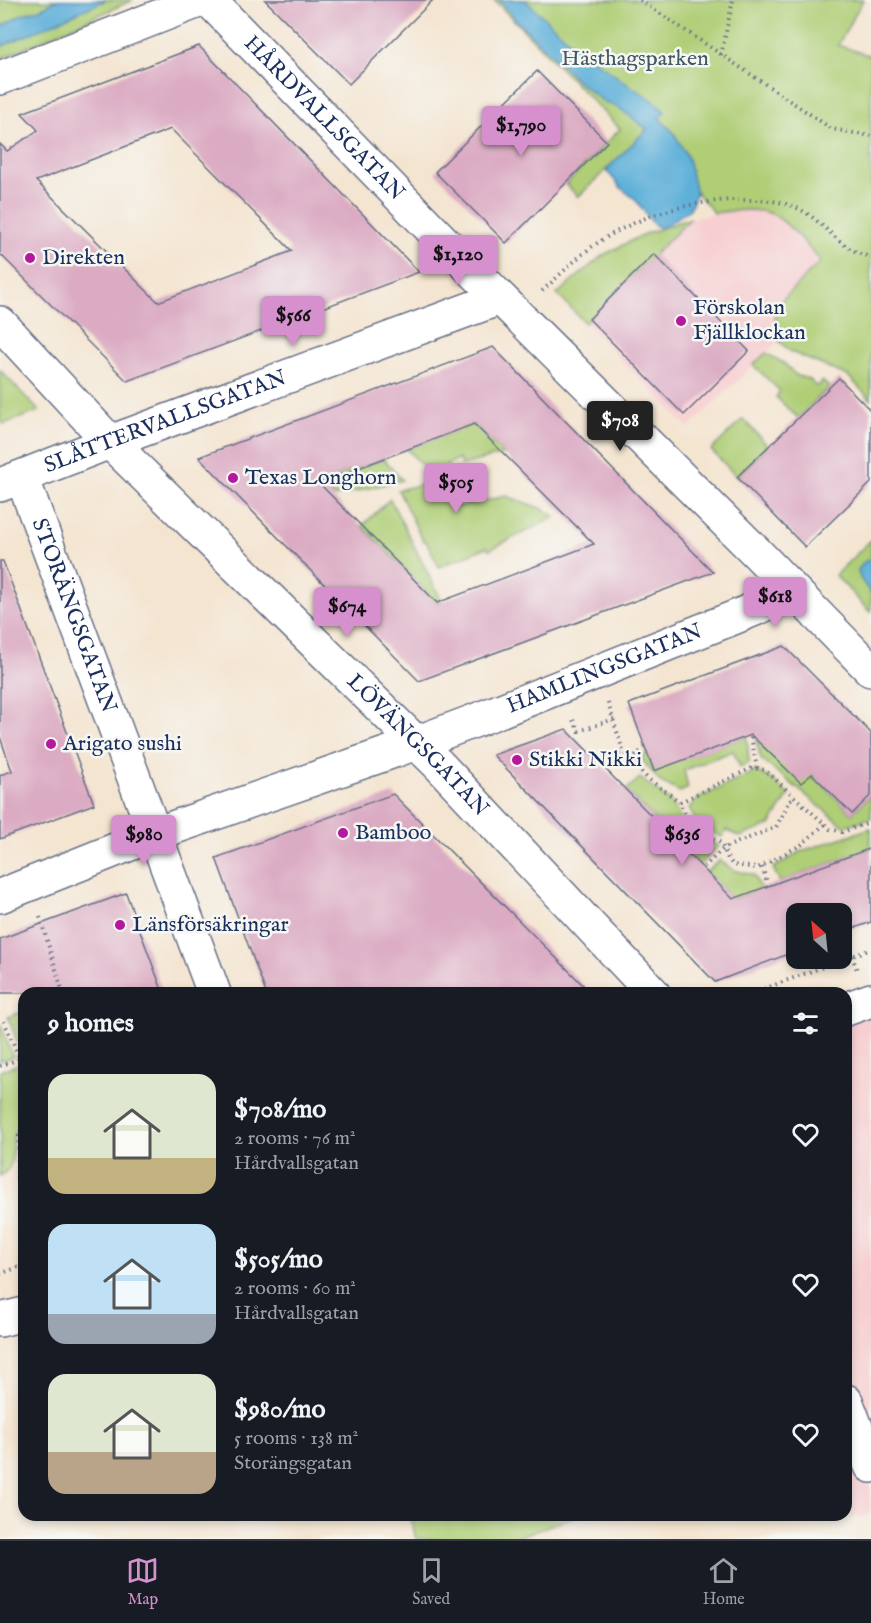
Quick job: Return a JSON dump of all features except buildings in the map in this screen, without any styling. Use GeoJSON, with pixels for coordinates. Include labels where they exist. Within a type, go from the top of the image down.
{"type":"FeatureCollection","features":[{"type":"Feature","properties":{"kind":"street"},"geometry":{"type":"LineString","coordinates":[[0,78],[201,0]]}},
{"type":"Feature","properties":{"kind":"street","name":"HÅRDVALLSGATAN"},"geometry":{"type":"LineString","coordinates":[[209,0],[871,670]]}},
{"type":"Feature","properties":{"kind":"street","name":"SLÅTTERVALLSGATAN"},"geometry":{"type":"LineString","coordinates":[[11,481],[110,442],[509,306]]}},
{"type":"Feature","properties":{"kind":"street","name":"LÖVÄNGSGATAN"},"geometry":{"type":"LineString","coordinates":[[0,323],[110,442],[417,742],[646,987]]}},
{"type":"Feature","properties":{"kind":"street","name":"STORÄNGSGATAN"},"geometry":{"type":"LineString","coordinates":[[11,481],[155,834],[212,987]]}},
{"type":"Feature","properties":{"kind":"street","name":"HAMLINGSGATAN"},"geometry":{"type":"LineString","coordinates":[[0,896],[155,834],[474,721],[762,606],[791,589]]}},
{"type":"Feature","properties":{"kind":"street"},"geometry":{"type":"LineString","coordinates":[[852,1007],[871,1000]]}},
{"type":"Feature","properties":{"kind":"street"},"geometry":{"type":"LineString","coordinates":[[0,1320],[18,1316]]}},
{"type":"Feature","properties":{"kind":"street"},"geometry":{"type":"LineString","coordinates":[[852,1417],[871,1466]]}},
{"type":"Feature","properties":{"kind":"path"},"geometry":{"type":"LineString","coordinates":[[640,0],[832,129],[871,136]]}},
{"type":"Feature","properties":{"kind":"path"},"geometry":{"type":"LineString","coordinates":[[721,55],[733,0]]}},
{"type":"Feature","properties":{"kind":"path"},"geometry":{"type":"LineString","coordinates":[[509,306],[610,235],[664,211],[691,204],[721,200],[775,201],[795,207],[810,215],[853,251],[871,256]]}},
{"type":"Feature","properties":{"kind":"path"},"geometry":{"type":"LineString","coordinates":[[608,702],[624,751],[631,761],[647,778],[680,802],[690,826],[721,843],[728,859],[733,864],[762,867],[801,845],[825,824]]}},
{"type":"Feature","properties":{"kind":"path"},"geometry":{"type":"LineString","coordinates":[[571,716],[579,731],[614,719]]}},
{"type":"Feature","properties":{"kind":"path"},"geometry":{"type":"LineString","coordinates":[[751,737],[757,768]]}},
{"type":"Feature","properties":{"kind":"path"},"geometry":{"type":"LineString","coordinates":[[631,761],[644,748]]}},
{"type":"Feature","properties":{"kind":"path"},"geometry":{"type":"LineString","coordinates":[[604,764],[624,751]]}},
{"type":"Feature","properties":{"kind":"path"},"geometry":{"type":"LineString","coordinates":[[680,802],[752,768],[757,768],[765,770],[830,828],[842,832],[871,822]]}},
{"type":"Feature","properties":{"kind":"path"},"geometry":{"type":"LineString","coordinates":[[704,867],[724,848],[776,827],[793,795]]}},
{"type":"Feature","properties":{"kind":"path"},"geometry":{"type":"LineString","coordinates":[[762,867],[768,884]]}},
{"type":"Feature","properties":{"kind":"path"},"geometry":{"type":"LineString","coordinates":[[50,947],[61,987]]}},
{"type":"Feature","properties":{"kind":"path"},"geometry":{"type":"LineString","coordinates":[[769,987],[871,949]]}},
{"type":"Feature","properties":{"kind":"path"},"geometry":{"type":"LineString","coordinates":[[4,1021],[18,1050]]}},
{"type":"Feature","properties":{"kind":"path"},"geometry":{"type":"LineString","coordinates":[[0,1066],[18,1059]]}},
{"type":"Feature","properties":{"kind":"path"},"geometry":{"type":"LineString","coordinates":[[18,1158],[18,1183]]}},
{"type":"Feature","properties":{"kind":"path"},"geometry":{"type":"LineString","coordinates":[[0,1274],[18,1267]]}},
{"type":"Feature","properties":{"kind":"shaded area","name":"Förskolan Fjällklockan"},"geometry":{"type":"Polygon","coordinates":[[[734,210],[773,214],[786,224],[821,261],[806,276],[775,316],[779,341],[688,428],[585,323],[691,218],[734,210]]]}},
{"type":"Feature","properties":{"kind":"shaded area"},"geometry":{"type":"Polygon","coordinates":[[[871,1011],[871,1515],[852,1517],[852,1018],[871,1011]]]}},
{"type":"Feature","properties":{"kind":"green space"},"geometry":{"type":"Polygon","coordinates":[[[0,0],[133,0],[0,59],[0,0]]]}},
{"type":"Feature","properties":{"kind":"green space","name":"Hästhagsparken"},"geometry":{"type":"Polygon","coordinates":[[[494,0],[863,0],[838,45],[871,56],[871,400],[848,376],[791,352],[779,341],[775,316],[777,308],[821,261],[780,219],[761,211],[714,213],[671,162],[634,143],[578,197],[566,184],[620,129],[494,0]]]}},
{"type":"Feature","properties":{"kind":"green space"},"geometry":{"type":"Polygon","coordinates":[[[691,218],[585,323],[557,294],[602,256],[644,234],[691,218]]]}},
{"type":"Feature","properties":{"kind":"green space"},"geometry":{"type":"Polygon","coordinates":[[[766,353],[785,364],[796,375],[809,379],[814,385],[819,386],[822,381],[829,387],[798,418],[776,397],[780,391],[753,365],[766,353]]]}},
{"type":"Feature","properties":{"kind":"green space"},"geometry":{"type":"Polygon","coordinates":[[[0,370],[39,411],[4,424],[0,420],[0,370]]]}},
{"type":"Feature","properties":{"kind":"green space"},"geometry":{"type":"Polygon","coordinates":[[[743,419],[768,446],[737,477],[711,450],[743,419]]]}},
{"type":"Feature","properties":{"kind":"green space"},"geometry":{"type":"Polygon","coordinates":[[[474,424],[504,454],[461,465],[459,459],[447,464],[448,470],[429,473],[407,449],[474,424]]]}},
{"type":"Feature","properties":{"kind":"green space"},"geometry":{"type":"Polygon","coordinates":[[[384,459],[402,480],[334,497],[319,483],[384,459]]]}},
{"type":"Feature","properties":{"kind":"green space"},"geometry":{"type":"Polygon","coordinates":[[[449,478],[457,507],[506,496],[543,509],[555,517],[489,550],[487,547],[439,567],[426,541],[423,541],[398,490],[449,478]]]}},
{"type":"Feature","properties":{"kind":"green space"},"geometry":{"type":"Polygon","coordinates":[[[390,499],[442,601],[437,603],[362,526],[390,499]]]}},
{"type":"Feature","properties":{"kind":"green space"},"geometry":{"type":"Polygon","coordinates":[[[871,540],[871,613],[835,575],[871,540]]]}},
{"type":"Feature","properties":{"kind":"green space"},"geometry":{"type":"Polygon","coordinates":[[[747,736],[749,763],[740,767],[733,751],[684,770],[688,788],[680,792],[659,781],[641,758],[647,752],[654,770],[747,736]]]}},
{"type":"Feature","properties":{"kind":"green space"},"geometry":{"type":"Polygon","coordinates":[[[756,740],[812,774],[852,814],[871,795],[871,818],[844,826],[761,759],[756,740]]]}},
{"type":"Feature","properties":{"kind":"green space"},"geometry":{"type":"Polygon","coordinates":[[[756,771],[773,780],[789,795],[770,825],[740,837],[726,830],[722,837],[698,824],[689,808],[699,798],[756,771]]]}},
{"type":"Feature","properties":{"kind":"green space"},"geometry":{"type":"Polygon","coordinates":[[[640,778],[671,802],[686,827],[719,846],[700,865],[626,790],[640,778]]]}},
{"type":"Feature","properties":{"kind":"green space"},"geometry":{"type":"Polygon","coordinates":[[[871,828],[871,848],[780,882],[773,868],[802,851],[871,828]]]}},
{"type":"Feature","properties":{"kind":"green space"},"geometry":{"type":"Polygon","coordinates":[[[720,860],[733,870],[754,875],[761,889],[733,899],[706,872],[720,860]]]}},
{"type":"Feature","properties":{"kind":"green space"},"geometry":{"type":"Polygon","coordinates":[[[18,1013],[18,1044],[8,1017],[18,1013]]]}},
{"type":"Feature","properties":{"kind":"green space"},"geometry":{"type":"Polygon","coordinates":[[[0,1023],[13,1057],[0,1061],[0,1023]]]}},
{"type":"Feature","properties":{"kind":"green space"},"geometry":{"type":"Polygon","coordinates":[[[18,1064],[18,1127],[12,1143],[11,1164],[0,1176],[0,1071],[18,1064]]]}},
{"type":"Feature","properties":{"kind":"green space"},"geometry":{"type":"Polygon","coordinates":[[[412,1521],[562,1521],[512,1539],[416,1539],[412,1521]]]}},
{"type":"Feature","properties":{"kind":"water"},"geometry":{"type":"Polygon","coordinates":[[[57,0],[106,0],[0,47],[0,27],[23,14],[40,9],[57,0]]]}},
{"type":"Feature","properties":{"kind":"water"},"geometry":{"type":"Polygon","coordinates":[[[499,0],[525,0],[586,54],[654,101],[665,112],[659,118],[674,133],[688,158],[696,194],[690,209],[662,228],[654,225],[635,199],[622,189],[606,170],[647,129],[582,85],[499,0]]]}},
{"type":"Feature","properties":{"kind":"water"},"geometry":{"type":"Polygon","coordinates":[[[868,560],[871,561],[871,594],[860,578],[858,570],[868,560]]]}},
{"type":"Feature","properties":{"kind":"place","name":"Direkten"},"geometry":{"type":"Point","coordinates":[30,258]}},
{"type":"Feature","properties":{"kind":"place","name":"Förskolan Fjällklockan"},"geometry":{"type":"Point","coordinates":[681,321]}},
{"type":"Feature","properties":{"kind":"place","name":"Texas Longhorn"},"geometry":{"type":"Point","coordinates":[233,478]}},
{"type":"Feature","properties":{"kind":"place","name":"Arigato sushi"},"geometry":{"type":"Point","coordinates":[51,744]}},
{"type":"Feature","properties":{"kind":"place","name":"Stikki Nikki"},"geometry":{"type":"Point","coordinates":[517,760]}},
{"type":"Feature","properties":{"kind":"place","name":"Bamboo"},"geometry":{"type":"Point","coordinates":[343,833]}},
{"type":"Feature","properties":{"kind":"place","name":"Länsförsäkringar"},"geometry":{"type":"Point","coordinates":[120,925]}}]}
